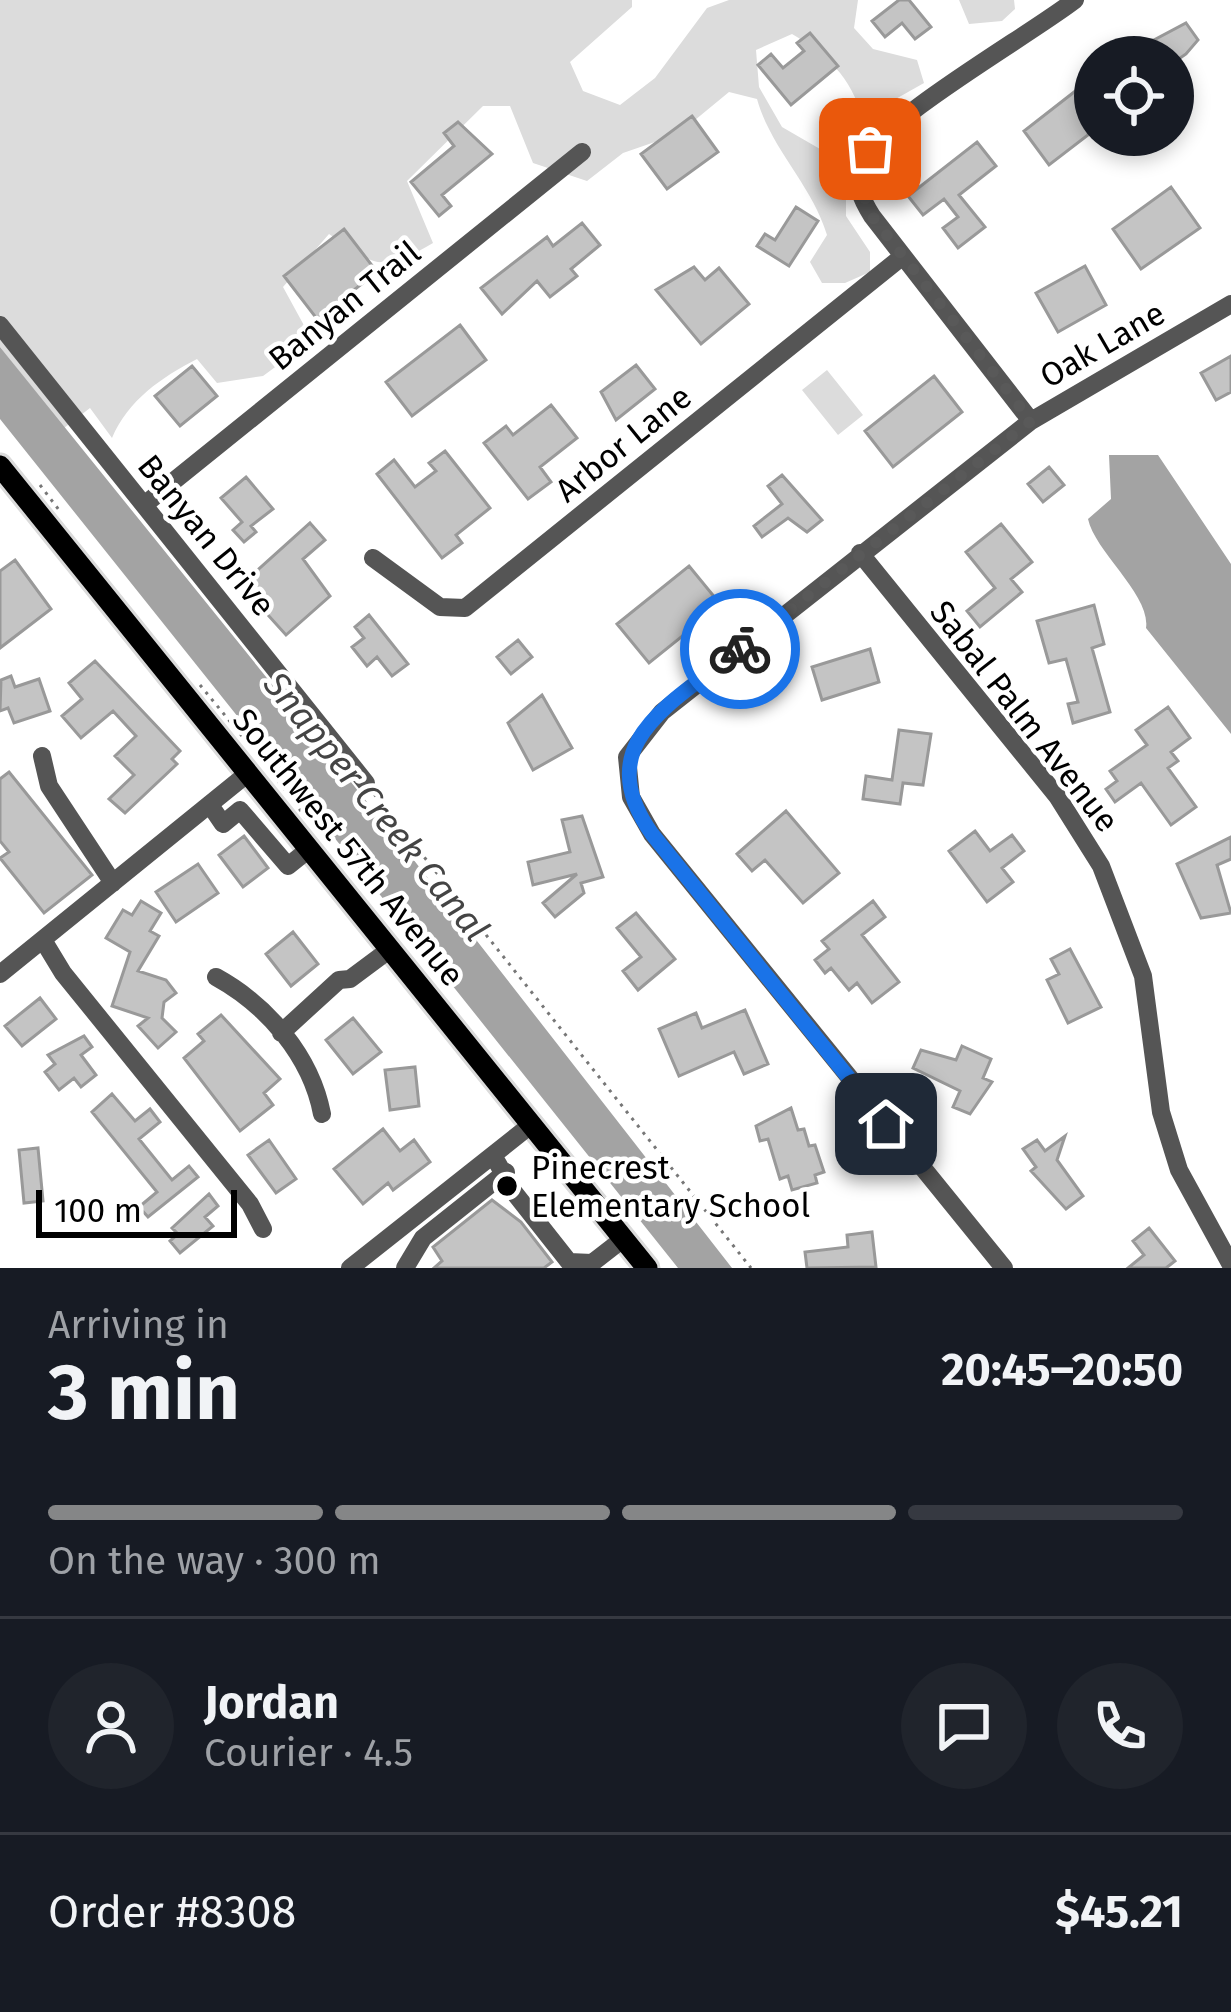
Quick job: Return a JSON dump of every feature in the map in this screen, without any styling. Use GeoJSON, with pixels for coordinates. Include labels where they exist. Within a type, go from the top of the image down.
{"type":"FeatureCollection","features":[{"type":"Feature","properties":{"kind":"main road","name":"Southwest 57th Avenue"},"geometry":{"type":"LineString","coordinates":[[0,466],[647,1268]]}},
{"type":"Feature","properties":{"kind":"street"},"geometry":{"type":"LineString","coordinates":[[1031,421],[867,207],[858,172],[881,136],[1075,0]]}},
{"type":"Feature","properties":{"kind":"street","name":"Banyan Trail"},"geometry":{"type":"LineString","coordinates":[[144,505],[582,152]]}},
{"type":"Feature","properties":{"kind":"street","name":"Arbor Lane"},"geometry":{"type":"LineString","coordinates":[[373,558],[440,608],[465,608],[903,256]]}},
{"type":"Feature","properties":{"kind":"street","name":"Oak Lane"},"geometry":{"type":"LineString","coordinates":[[1004,1268],[652,834],[631,796],[626,766],[633,746],[662,712],[1031,421],[1231,304]]}},
{"type":"Feature","properties":{"kind":"street","name":"Banyan Drive"},"geometry":{"type":"LineString","coordinates":[[0,326],[366,783]]}},
{"type":"Feature","properties":{"kind":"street","name":"Sabal Palm Avenue"},"geometry":{"type":"LineString","coordinates":[[860,553],[1057,796],[1101,866],[1143,976],[1161,1112],[1179,1170],[1231,1265]]}},
{"type":"Feature","properties":{"kind":"street"},"geometry":{"type":"LineString","coordinates":[[42,756],[49,787],[119,878]]}},
{"type":"Feature","properties":{"kind":"street"},"geometry":{"type":"LineString","coordinates":[[0,974],[247,774]]}},
{"type":"Feature","properties":{"kind":"street"},"geometry":{"type":"LineString","coordinates":[[209,805],[223,824],[240,810],[288,866],[308,850]]}},
{"type":"Feature","properties":{"kind":"street"},"geometry":{"type":"LineString","coordinates":[[38,943],[227,1175],[263,1229]]}},
{"type":"Feature","properties":{"kind":"street"},"geometry":{"type":"LineString","coordinates":[[281,1033],[339,980],[350,979],[388,950]]}},
{"type":"Feature","properties":{"kind":"street"},"geometry":{"type":"LineString","coordinates":[[216,977],[248,997],[281,1033],[316,1080],[322,1114]]}},
{"type":"Feature","properties":{"kind":"street"},"geometry":{"type":"LineString","coordinates":[[350,1268],[532,1124]]}},
{"type":"Feature","properties":{"kind":"street"},"geometry":{"type":"LineString","coordinates":[[493,1155],[513,1191],[569,1262],[592,1263],[623,1238]]}},
{"type":"Feature","properties":{"kind":"street"},"geometry":{"type":"LineString","coordinates":[[405,1268],[423,1238],[506,1172]]}},
{"type":"Feature","properties":{"kind":"street"},"geometry":{"type":"LineString","coordinates":[[444,1193],[457,1211]]}},
{"type":"Feature","properties":{"kind":"path"},"geometry":{"type":"LineString","coordinates":[[366,783],[751,1268]]}},
{"type":"Feature","properties":{"kind":"shaded area"},"geometry":{"type":"Polygon","coordinates":[[[0,0],[632,0],[632,7],[570,62],[583,91],[620,105],[655,78],[707,8],[729,0],[858,0],[854,28],[873,49],[917,60],[924,83],[862,118],[844,79],[792,34],[756,50],[759,87],[782,127],[839,160],[846,176],[846,216],[870,252],[870,272],[845,283],[822,283],[810,262],[827,235],[757,99],[729,92],[678,134],[623,153],[587,181],[533,163],[510,106],[483,106],[407,181],[433,243],[401,259],[379,262],[329,234],[283,287],[312,340],[263,376],[217,383],[197,359],[147,391],[112,438],[90,408],[64,428],[0,347],[0,0]]]}},
{"type":"Feature","properties":{"kind":"shaded area"},"geometry":{"type":"Polygon","coordinates":[[[959,0],[1014,0],[1015,9],[1002,21],[969,24],[959,0]]]}},
{"type":"Feature","properties":{"kind":"shaded area"},"geometry":{"type":"Polygon","coordinates":[[[0,347],[413,859],[732,1268],[678,1268],[0,419],[0,347]]]}},
{"type":"Feature","properties":{"kind":"shaded area"},"geometry":{"type":"Polygon","coordinates":[[[827,370],[863,415],[838,435],[802,390],[827,370]]]}},
{"type":"Feature","properties":{"kind":"shaded area"},"geometry":{"type":"Polygon","coordinates":[[[1109,455],[1158,455],[1231,564],[1231,734],[1146,628],[1140,602],[1093,532],[1088,519],[1111,499],[1109,455]]]}},
{"type":"Feature","properties":{"kind":"building"},"geometry":{"type":"Polygon","coordinates":[[[899,0],[909,0],[931,27],[915,39],[902,23],[885,37],[872,21],[899,0]]]}},
{"type":"Feature","properties":{"kind":"building"},"geometry":{"type":"Polygon","coordinates":[[[1186,23],[1198,40],[1194,45],[1194,36],[1161,36],[1186,23]]]}},
{"type":"Feature","properties":{"kind":"building"},"geometry":{"type":"Polygon","coordinates":[[[810,33],[838,66],[791,105],[758,65],[771,54],[783,68],[804,51],[797,43],[810,33]]]}},
{"type":"Feature","properties":{"kind":"building"},"geometry":{"type":"Polygon","coordinates":[[[1074,92],[1074,146],[1049,165],[1024,131],[1074,92]]]}},
{"type":"Feature","properties":{"kind":"building"},"geometry":{"type":"Polygon","coordinates":[[[692,116],[718,152],[667,189],[641,154],[692,116]]]}},
{"type":"Feature","properties":{"kind":"building"},"geometry":{"type":"Polygon","coordinates":[[[458,122],[492,154],[442,195],[451,206],[439,216],[411,182],[454,146],[444,133],[458,122]]]}},
{"type":"Feature","properties":{"kind":"building"},"geometry":{"type":"Polygon","coordinates":[[[977,142],[996,166],[959,195],[985,227],[958,248],[943,228],[958,217],[944,199],[923,215],[908,196],[977,142]]]}},
{"type":"Feature","properties":{"kind":"building"},"geometry":{"type":"Polygon","coordinates":[[[1171,187],[1200,228],[1141,269],[1113,229],[1171,187]]]}},
{"type":"Feature","properties":{"kind":"building"},"geometry":{"type":"Polygon","coordinates":[[[796,207],[818,221],[789,266],[757,246],[765,234],[775,240],[796,207]]]}},
{"type":"Feature","properties":{"kind":"building"},"geometry":{"type":"Polygon","coordinates":[[[582,223],[600,245],[571,269],[577,276],[550,297],[537,281],[502,314],[481,288],[547,237],[553,246],[582,223]]]}},
{"type":"Feature","properties":{"kind":"building"},"geometry":{"type":"Polygon","coordinates":[[[344,229],[377,272],[317,319],[284,276],[344,229]]]}},
{"type":"Feature","properties":{"kind":"building"},"geometry":{"type":"Polygon","coordinates":[[[1085,266],[1106,305],[1058,332],[1036,293],[1085,266]]]}},
{"type":"Feature","properties":{"kind":"building"},"geometry":{"type":"Polygon","coordinates":[[[694,267],[705,280],[719,268],[749,304],[701,344],[656,290],[694,267]]]}},
{"type":"Feature","properties":{"kind":"building"},"geometry":{"type":"Polygon","coordinates":[[[460,325],[486,360],[412,416],[386,382],[460,325]]]}},
{"type":"Feature","properties":{"kind":"building"},"geometry":{"type":"Polygon","coordinates":[[[1231,356],[1231,392],[1216,400],[1201,373],[1231,356]]]}},
{"type":"Feature","properties":{"kind":"building"},"geometry":{"type":"Polygon","coordinates":[[[636,365],[655,389],[616,420],[601,392],[636,365]]]}},
{"type":"Feature","properties":{"kind":"building"},"geometry":{"type":"Polygon","coordinates":[[[192,366],[217,396],[180,426],[155,396],[192,366]]]}},
{"type":"Feature","properties":{"kind":"building"},"geometry":{"type":"Polygon","coordinates":[[[934,376],[962,412],[893,467],[865,431],[934,376]]]}},
{"type":"Feature","properties":{"kind":"building"},"geometry":{"type":"Polygon","coordinates":[[[551,405],[577,438],[540,467],[551,482],[528,499],[484,443],[506,426],[513,435],[551,405]]]}},
{"type":"Feature","properties":{"kind":"building"},"geometry":{"type":"Polygon","coordinates":[[[445,451],[490,508],[456,535],[462,543],[442,558],[377,474],[394,460],[415,487],[436,471],[429,463],[445,451]]]}},
{"type":"Feature","properties":{"kind":"building"},"geometry":{"type":"Polygon","coordinates":[[[1049,467],[1064,485],[1043,502],[1028,484],[1049,467]]]}},
{"type":"Feature","properties":{"kind":"building"},"geometry":{"type":"Polygon","coordinates":[[[782,475],[822,520],[807,532],[788,518],[762,537],[754,526],[782,504],[768,486],[782,475]]]}},
{"type":"Feature","properties":{"kind":"building"},"geometry":{"type":"Polygon","coordinates":[[[246,477],[273,509],[251,526],[256,532],[244,542],[233,530],[242,522],[221,498],[246,477]]]}},
{"type":"Feature","properties":{"kind":"building"},"geometry":{"type":"Polygon","coordinates":[[[310,523],[325,540],[303,559],[330,596],[286,635],[241,585],[310,523]]]}},
{"type":"Feature","properties":{"kind":"building"},"geometry":{"type":"Polygon","coordinates":[[[1001,524],[1032,562],[1011,579],[1022,592],[980,627],[967,611],[995,588],[966,552],[1001,524]]]}},
{"type":"Feature","properties":{"kind":"building"},"geometry":{"type":"Polygon","coordinates":[[[15,560],[51,609],[0,648],[0,571],[15,560]]]}},
{"type":"Feature","properties":{"kind":"building"},"geometry":{"type":"Polygon","coordinates":[[[689,566],[721,605],[649,663],[617,624],[689,566]]]}},
{"type":"Feature","properties":{"kind":"building"},"geometry":{"type":"Polygon","coordinates":[[[1094,605],[1104,644],[1092,648],[1110,712],[1073,723],[1068,704],[1078,702],[1066,659],[1049,663],[1037,621],[1094,605]]]}},
{"type":"Feature","properties":{"kind":"building"},"geometry":{"type":"Polygon","coordinates":[[[369,615],[408,664],[392,676],[377,657],[367,666],[352,647],[364,638],[355,627],[369,615]]]}},
{"type":"Feature","properties":{"kind":"building"},"geometry":{"type":"Polygon","coordinates":[[[518,640],[532,657],[511,674],[497,657],[518,640]]]}},
{"type":"Feature","properties":{"kind":"building"},"geometry":{"type":"Polygon","coordinates":[[[870,649],[879,682],[822,700],[812,667],[870,649]]]}},
{"type":"Feature","properties":{"kind":"building"},"geometry":{"type":"Polygon","coordinates":[[[95,661],[180,751],[172,759],[177,764],[125,813],[109,799],[134,775],[115,756],[136,736],[113,711],[81,738],[62,716],[82,699],[69,683],[95,661]]]}},
{"type":"Feature","properties":{"kind":"building"},"geometry":{"type":"Polygon","coordinates":[[[11,676],[15,687],[39,679],[50,711],[14,723],[8,708],[0,711],[1,680],[11,676]]]}},
{"type":"Feature","properties":{"kind":"building"},"geometry":{"type":"Polygon","coordinates":[[[542,695],[572,748],[533,770],[508,723],[542,695]]]}},
{"type":"Feature","properties":{"kind":"building"},"geometry":{"type":"Polygon","coordinates":[[[1168,707],[1190,738],[1171,752],[1178,761],[1168,768],[1196,807],[1171,825],[1141,783],[1115,802],[1106,789],[1117,781],[1110,771],[1147,745],[1136,730],[1168,707]]]}},
{"type":"Feature","properties":{"kind":"building"},"geometry":{"type":"Polygon","coordinates":[[[899,730],[931,734],[923,785],[903,783],[900,804],[863,799],[866,776],[892,780],[899,730]]]}},
{"type":"Feature","properties":{"kind":"building"},"geometry":{"type":"Polygon","coordinates":[[[9,772],[92,875],[44,913],[0,858],[9,852],[0,841],[0,779],[9,772]]]}},
{"type":"Feature","properties":{"kind":"building"},"geometry":{"type":"Polygon","coordinates":[[[786,811],[839,873],[803,903],[765,860],[752,871],[737,854],[786,811]]]}},
{"type":"Feature","properties":{"kind":"building"},"geometry":{"type":"Polygon","coordinates":[[[582,816],[603,877],[581,883],[584,893],[555,917],[543,903],[577,874],[533,885],[528,862],[570,852],[562,820],[582,816]]]}},
{"type":"Feature","properties":{"kind":"building"},"geometry":{"type":"Polygon","coordinates":[[[975,831],[990,851],[1012,835],[1024,851],[1002,868],[1013,882],[987,902],[949,851],[975,831]]]}},
{"type":"Feature","properties":{"kind":"building"},"geometry":{"type":"Polygon","coordinates":[[[244,836],[268,868],[243,887],[219,855],[244,836]]]}},
{"type":"Feature","properties":{"kind":"building"},"geometry":{"type":"Polygon","coordinates":[[[1231,837],[1231,859],[1217,865],[1231,913],[1201,918],[1177,864],[1231,837]]]}},
{"type":"Feature","properties":{"kind":"building"},"geometry":{"type":"Polygon","coordinates":[[[198,864],[218,893],[176,922],[156,892],[198,864]]]}},
{"type":"Feature","properties":{"kind":"building"},"geometry":{"type":"Polygon","coordinates":[[[141,901],[161,913],[150,931],[159,936],[138,971],[166,980],[176,993],[164,1002],[162,1018],[176,1032],[158,1048],[138,1026],[148,1018],[112,1006],[130,952],[106,938],[123,910],[132,915],[141,901]]]}},
{"type":"Feature","properties":{"kind":"building"},"geometry":{"type":"Polygon","coordinates":[[[873,901],[885,917],[862,935],[899,982],[872,1003],[857,983],[849,990],[831,968],[825,973],[815,960],[829,949],[822,941],[873,901]]]}},
{"type":"Feature","properties":{"kind":"building"},"geometry":{"type":"Polygon","coordinates":[[[636,913],[675,959],[638,990],[623,971],[641,957],[617,928],[636,913]]]}},
{"type":"Feature","properties":{"kind":"building"},"geometry":{"type":"Polygon","coordinates":[[[293,932],[318,964],[291,986],[266,954],[293,932]]]}},
{"type":"Feature","properties":{"kind":"building"},"geometry":{"type":"Polygon","coordinates":[[[1070,949],[1101,1007],[1068,1023],[1047,980],[1059,974],[1051,959],[1070,949]]]}},
{"type":"Feature","properties":{"kind":"building"},"geometry":{"type":"Polygon","coordinates":[[[40,998],[56,1019],[22,1046],[5,1026],[40,998]]]}},
{"type":"Feature","properties":{"kind":"building"},"geometry":{"type":"Polygon","coordinates":[[[745,1010],[768,1064],[744,1074],[734,1052],[679,1076],[659,1029],[696,1013],[702,1028],[745,1010]]]}},
{"type":"Feature","properties":{"kind":"building"},"geometry":{"type":"Polygon","coordinates":[[[221,1015],[280,1079],[264,1093],[273,1105],[240,1131],[184,1058],[204,1041],[198,1034],[221,1015]]]}},
{"type":"Feature","properties":{"kind":"building"},"geometry":{"type":"Polygon","coordinates":[[[353,1018],[381,1052],[353,1074],[326,1040],[353,1018]]]}},
{"type":"Feature","properties":{"kind":"building"},"geometry":{"type":"Polygon","coordinates":[[[84,1036],[92,1047],[81,1055],[96,1075],[81,1087],[74,1078],[59,1090],[45,1072],[55,1064],[48,1055],[84,1036]]]}},
{"type":"Feature","properties":{"kind":"building"},"geometry":{"type":"Polygon","coordinates":[[[962,1046],[991,1059],[983,1078],[992,1082],[970,1114],[953,1107],[960,1091],[913,1068],[921,1050],[956,1060],[962,1046]]]}},
{"type":"Feature","properties":{"kind":"building"},"geometry":{"type":"Polygon","coordinates":[[[415,1067],[419,1106],[390,1110],[385,1070],[415,1067]]]}},
{"type":"Feature","properties":{"kind":"building"},"geometry":{"type":"Polygon","coordinates":[[[112,1094],[135,1121],[150,1109],[160,1122],[139,1139],[172,1180],[189,1166],[198,1177],[148,1217],[139,1207],[157,1192],[92,1112],[112,1094]]]}},
{"type":"Feature","properties":{"kind":"building"},"geometry":{"type":"Polygon","coordinates":[[[791,1108],[798,1130],[804,1129],[809,1146],[815,1145],[824,1172],[815,1175],[817,1183],[792,1190],[788,1176],[780,1179],[768,1139],[760,1141],[756,1126],[791,1108]]]}},
{"type":"Feature","properties":{"kind":"building"},"geometry":{"type":"Polygon","coordinates":[[[383,1129],[400,1151],[414,1140],[430,1162],[393,1190],[388,1183],[363,1204],[334,1169],[383,1129]]]}},
{"type":"Feature","properties":{"kind":"building"},"geometry":{"type":"Polygon","coordinates":[[[1065,1136],[1057,1160],[1083,1196],[1066,1209],[1031,1171],[1036,1167],[1023,1149],[1037,1140],[1045,1151],[1065,1136]]]}},
{"type":"Feature","properties":{"kind":"building"},"geometry":{"type":"Polygon","coordinates":[[[269,1140],[296,1179],[276,1193],[248,1155],[269,1140]]]}},
{"type":"Feature","properties":{"kind":"building"},"geometry":{"type":"Polygon","coordinates":[[[38,1148],[43,1201],[24,1203],[19,1150],[38,1148]]]}},
{"type":"Feature","properties":{"kind":"building"},"geometry":{"type":"Polygon","coordinates":[[[209,1194],[218,1206],[205,1217],[213,1226],[180,1253],[170,1241],[178,1234],[172,1228],[209,1194]]]}},
{"type":"Feature","properties":{"kind":"building"},"geometry":{"type":"Polygon","coordinates":[[[492,1200],[521,1222],[552,1262],[544,1268],[434,1268],[442,1261],[433,1247],[492,1200]]]}},
{"type":"Feature","properties":{"kind":"building"},"geometry":{"type":"Polygon","coordinates":[[[1149,1228],[1175,1261],[1166,1268],[1128,1268],[1144,1255],[1133,1241],[1149,1228]]]}},
{"type":"Feature","properties":{"kind":"building"},"geometry":{"type":"Polygon","coordinates":[[[872,1232],[876,1267],[807,1268],[805,1252],[848,1247],[847,1235],[872,1232]]]}},
{"type":"Feature","properties":{"kind":"way so far"},"geometry":{"type":"LineString","coordinates":[[740,649],[1031,421],[872,216],[858,180],[870,149]]}},
{"type":"Feature","properties":{"kind":"place","name":"Pinecrest Elementary School"},"geometry":{"type":"Point","coordinates":[507,1186]}},
{"type":"Feature","properties":{"kind":"route"},"geometry":{"type":"LineString","coordinates":[[740,649],[641,734],[627,758],[631,796],[652,834],[886,1124]]}},
{"type":"Feature","properties":{"kind":"water label","name":"Snapper Creek Canal"},"geometry":{"type":"Point","coordinates":[377,806]}}]}
